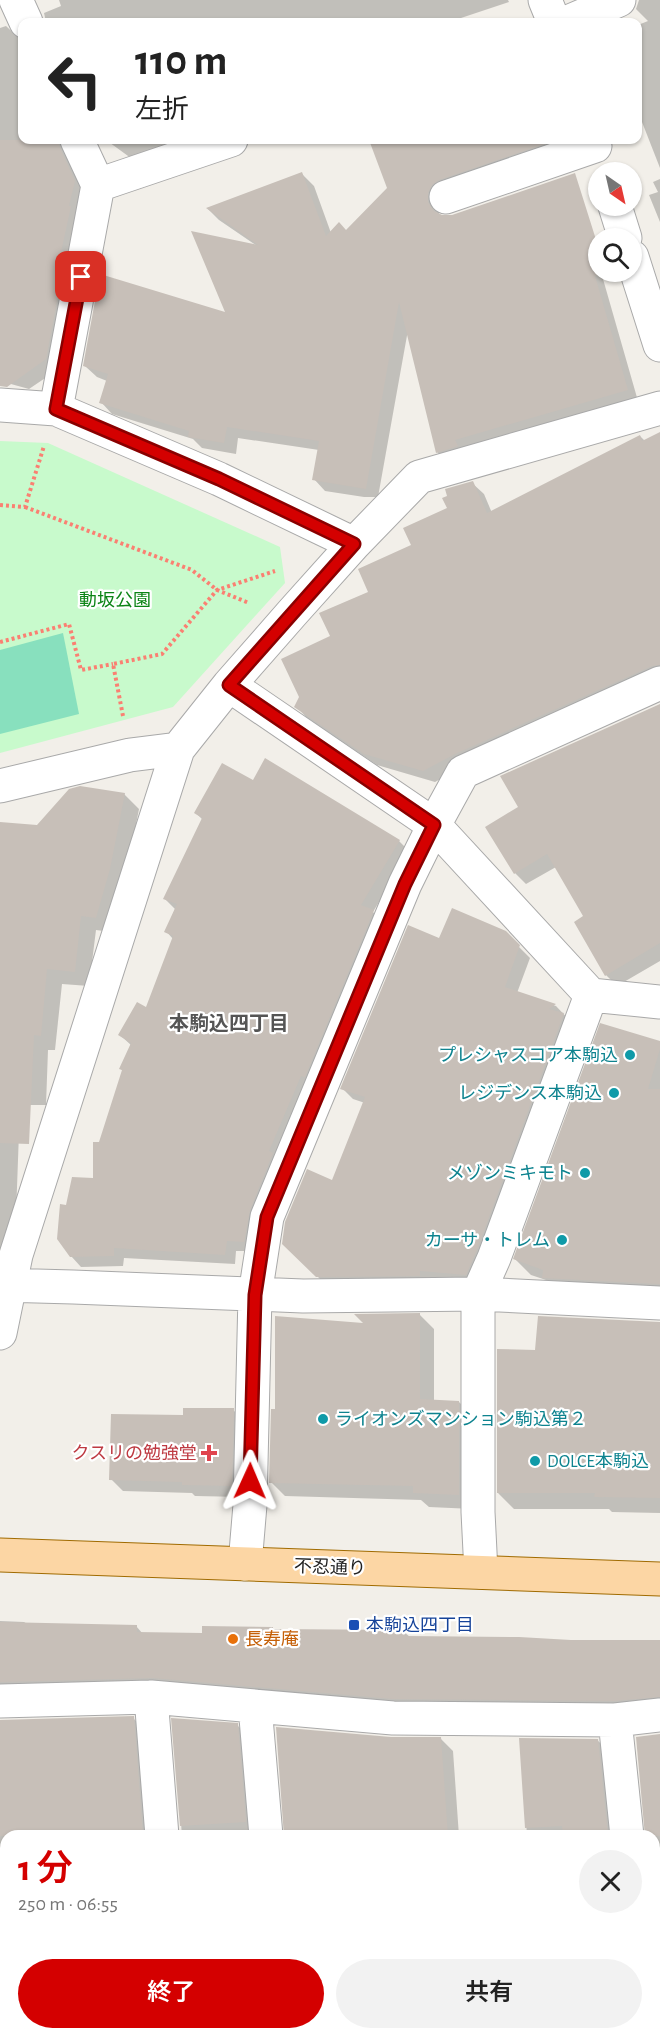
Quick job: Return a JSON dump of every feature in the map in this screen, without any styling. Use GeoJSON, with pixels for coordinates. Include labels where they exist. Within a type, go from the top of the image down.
{"type":"FeatureCollection","features":[{"type":"Feature","properties":{"kind":"main road","name":"不忍通り"},"geometry":{"type":"LineString","coordinates":[[0,1555],[660,1579]]}},
{"type":"Feature","properties":{"kind":"street"},"geometry":{"type":"LineString","coordinates":[[16,0],[24,18]]}},
{"type":"Feature","properties":{"kind":"street"},"geometry":{"type":"LineString","coordinates":[[545,0],[552,18]]}},
{"type":"Feature","properties":{"kind":"street"},"geometry":{"type":"LineString","coordinates":[[577,18],[619,0]]}},
{"type":"Feature","properties":{"kind":"street"},"geometry":{"type":"LineString","coordinates":[[56,409],[98,185],[79,144]]}},
{"type":"Feature","properties":{"kind":"street"},"geometry":{"type":"LineString","coordinates":[[98,185],[219,144]]}},
{"type":"Feature","properties":{"kind":"street"},"geometry":{"type":"LineString","coordinates":[[446,196],[597,153]]}},
{"type":"Feature","properties":{"kind":"street"},"geometry":{"type":"LineString","coordinates":[[640,282],[660,345]]}},
{"type":"Feature","properties":{"kind":"street"},"geometry":{"type":"LineString","coordinates":[[0,405],[56,409],[219,479],[354,544]]}},
{"type":"Feature","properties":{"kind":"street"},"geometry":{"type":"LineString","coordinates":[[0,1332],[4,1286],[16,1255],[178,749],[229,685],[354,544],[419,477],[660,408]]}},
{"type":"Feature","properties":{"kind":"street"},"geometry":{"type":"LineString","coordinates":[[245,1564],[250,1505],[255,1295],[267,1217],[405,884],[463,772],[660,683]]}},
{"type":"Feature","properties":{"kind":"street"},"geometry":{"type":"LineString","coordinates":[[229,685],[434,825],[591,995],[660,1002]]}},
{"type":"Feature","properties":{"kind":"street"},"geometry":{"type":"LineString","coordinates":[[0,786],[130,755],[178,749]]}},
{"type":"Feature","properties":{"kind":"street"},"geometry":{"type":"LineString","coordinates":[[481,1572],[478,1512],[478,1294],[494,1258],[591,995]]}},
{"type":"Feature","properties":{"kind":"street"},"geometry":{"type":"LineString","coordinates":[[4,1286],[303,1296],[478,1294],[660,1303]]}},
{"type":"Feature","properties":{"kind":"street"},"geometry":{"type":"LineString","coordinates":[[0,1701],[151,1697],[393,1719],[615,1720],[660,1715]]}},
{"type":"Feature","properties":{"kind":"street"},"geometry":{"type":"LineString","coordinates":[[151,1697],[162,1830]]}},
{"type":"Feature","properties":{"kind":"street"},"geometry":{"type":"LineString","coordinates":[[255,1706],[265,1830]]}},
{"type":"Feature","properties":{"kind":"street"},"geometry":{"type":"LineString","coordinates":[[615,1720],[626,1830]]}},
{"type":"Feature","properties":{"kind":"path"},"geometry":{"type":"LineString","coordinates":[[25,507],[56,409]]}},
{"type":"Feature","properties":{"kind":"path"},"geometry":{"type":"LineString","coordinates":[[0,505],[25,507],[192,570],[217,590],[249,603]]}},
{"type":"Feature","properties":{"kind":"path"},"geometry":{"type":"LineString","coordinates":[[0,642],[69,624],[81,670],[162,654],[217,590]]}},
{"type":"Feature","properties":{"kind":"path"},"geometry":{"type":"LineString","coordinates":[[113,664],[130,755]]}},
{"type":"Feature","properties":{"kind":"green space","name":"動坂公園"},"geometry":{"type":"Polygon","coordinates":[[[0,441],[48,443],[280,547],[285,583],[173,707],[0,753],[0,441]]]}},
{"type":"Feature","properties":{"kind":"green space"},"geometry":{"type":"Polygon","coordinates":[[[63,633],[79,714],[0,734],[0,650],[63,633]]]}},
{"type":"Feature","properties":{"kind":"building"},"geometry":{"type":"Polygon","coordinates":[[[0,140],[18,140],[18,144],[59,144],[75,181],[59,262],[64,263],[46,359],[7,387],[0,386],[0,140]]]}},
{"type":"Feature","properties":{"kind":"building"},"geometry":{"type":"Polygon","coordinates":[[[370,144],[544,144],[439,180],[432,185],[428,193],[428,202],[434,211],[442,215],[452,215],[575,173],[592,228],[588,228],[588,282],[597,282],[628,390],[455,440],[458,446],[436,453],[399,302],[366,489],[312,480],[319,441],[227,427],[224,443],[188,437],[189,431],[99,403],[108,374],[83,366],[100,274],[225,312],[191,231],[258,245],[206,208],[302,172],[326,236],[339,222],[346,230],[387,188],[370,144]]]}},
{"type":"Feature","properties":{"kind":"building"},"geometry":{"type":"Polygon","coordinates":[[[660,432],[660,665],[652,666],[455,754],[423,771],[364,754],[294,707],[299,697],[281,659],[330,636],[319,613],[368,592],[358,569],[411,545],[403,528],[447,508],[442,498],[447,496],[445,489],[473,481],[487,513],[640,435],[642,441],[660,432]]]}},
{"type":"Feature","properties":{"kind":"building"},"geometry":{"type":"Polygon","coordinates":[[[660,704],[660,943],[605,976],[574,922],[583,916],[547,854],[514,874],[485,827],[518,807],[500,776],[660,704]]]}},
{"type":"Feature","properties":{"kind":"building"},"geometry":{"type":"Polygon","coordinates":[[[265,758],[400,840],[361,905],[374,910],[305,1077],[301,1076],[269,1151],[273,1153],[250,1210],[244,1242],[227,1241],[225,1255],[114,1248],[114,1256],[70,1257],[57,1239],[60,1204],[66,1205],[72,1177],[93,1178],[93,1142],[99,1142],[122,1070],[119,1069],[131,1043],[118,1035],[137,1002],[146,1007],[173,936],[164,932],[177,904],[163,899],[202,818],[194,813],[222,763],[253,780],[265,758]]]}},
{"type":"Feature","properties":{"kind":"building"},"geometry":{"type":"Polygon","coordinates":[[[80,786],[125,793],[110,869],[96,918],[81,916],[75,972],[47,969],[41,1036],[34,1035],[29,1144],[0,1143],[0,822],[37,825],[69,789],[80,786]]]}},
{"type":"Feature","properties":{"kind":"building"},"geometry":{"type":"Polygon","coordinates":[[[452,908],[506,931],[520,945],[505,987],[556,1004],[549,1009],[564,1013],[478,1247],[466,1275],[420,1271],[420,1276],[316,1277],[282,1244],[285,1222],[307,1169],[332,1180],[365,1097],[340,1089],[408,925],[439,938],[452,908]]]}},
{"type":"Feature","properties":{"kind":"building"},"geometry":{"type":"Polygon","coordinates":[[[600,1023],[660,1041],[660,1049],[648,1089],[660,1089],[660,1284],[542,1278],[543,1270],[513,1259],[600,1023]]]}},
{"type":"Feature","properties":{"kind":"building","name":"ライオンズマンション駒込第２"},"geometry":{"type":"Polygon","coordinates":[[[420,1313],[420,1399],[459,1401],[459,1495],[413,1493],[413,1486],[269,1483],[271,1409],[275,1409],[275,1316],[363,1323],[354,1314],[420,1313]]]}},
{"type":"Feature","properties":{"kind":"building"},"geometry":{"type":"Polygon","coordinates":[[[538,1316],[660,1322],[660,1498],[594,1497],[595,1493],[497,1493],[497,1349],[535,1350],[538,1316]]]}},
{"type":"Feature","properties":{"kind":"building"},"geometry":{"type":"Polygon","coordinates":[[[183,1408],[234,1408],[232,1486],[109,1480],[111,1414],[183,1415],[183,1408]]]}},
{"type":"Feature","properties":{"kind":"building"},"geometry":{"type":"Polygon","coordinates":[[[0,1622],[137,1625],[137,1632],[202,1633],[202,1626],[273,1627],[273,1629],[405,1630],[405,1636],[660,1640],[660,1697],[614,1701],[394,1699],[153,1678],[0,1682],[0,1622]]]}},
{"type":"Feature","properties":{"kind":"building"},"geometry":{"type":"Polygon","coordinates":[[[134,1716],[143,1830],[0,1830],[0,1720],[134,1716]]]}},
{"type":"Feature","properties":{"kind":"building"},"geometry":{"type":"Polygon","coordinates":[[[171,1718],[238,1723],[246,1822],[180,1826],[171,1718]]]}},
{"type":"Feature","properties":{"kind":"building"},"geometry":{"type":"Polygon","coordinates":[[[276,1727],[391,1737],[441,1737],[448,1830],[284,1830],[276,1727]]]}},
{"type":"Feature","properties":{"kind":"building"},"geometry":{"type":"Polygon","coordinates":[[[660,1734],[660,1830],[644,1830],[636,1737],[660,1734]]]}},
{"type":"Feature","properties":{"kind":"building"},"geometry":{"type":"Polygon","coordinates":[[[519,1738],[598,1739],[607,1830],[562,1830],[562,1826],[525,1828],[519,1738]]]}},
{"type":"Feature","properties":{"kind":"place","name":"プレシャスコア本駒込"},"geometry":{"type":"Point","coordinates":[630,1055]}},
{"type":"Feature","properties":{"kind":"place","name":"レジデンス本駒込"},"geometry":{"type":"Point","coordinates":[614,1093]}},
{"type":"Feature","properties":{"kind":"place","name":"メゾンミキモト"},"geometry":{"type":"Point","coordinates":[585,1173]}},
{"type":"Feature","properties":{"kind":"place","name":"カーサ・トレム"},"geometry":{"type":"Point","coordinates":[562,1240]}},
{"type":"Feature","properties":{"kind":"place","name":"ライオンズマンション駒込第２"},"geometry":{"type":"Point","coordinates":[323,1419]}},
{"type":"Feature","properties":{"kind":"place","name":"クスリの勉強堂"},"geometry":{"type":"Point","coordinates":[209,1453]}},
{"type":"Feature","properties":{"kind":"place","name":"DOLCE本駒込"},"geometry":{"type":"Point","coordinates":[535,1461]}},
{"type":"Feature","properties":{"kind":"place","name":"本駒込四丁目"},"geometry":{"type":"Point","coordinates":[354,1625]}},
{"type":"Feature","properties":{"kind":"place","name":"長寿庵"},"geometry":{"type":"Point","coordinates":[233,1639]}},
{"type":"Feature","properties":{"kind":"district","name":"本駒込四丁目"},"geometry":{"type":"Point","coordinates":[229,1023]}},
{"type":"Feature","properties":{"kind":"route"},"geometry":{"type":"LineString","coordinates":[[81,277],[56,409],[219,479],[354,544],[229,685],[434,825],[405,884],[267,1217],[255,1295],[250,1481]]}}]}
